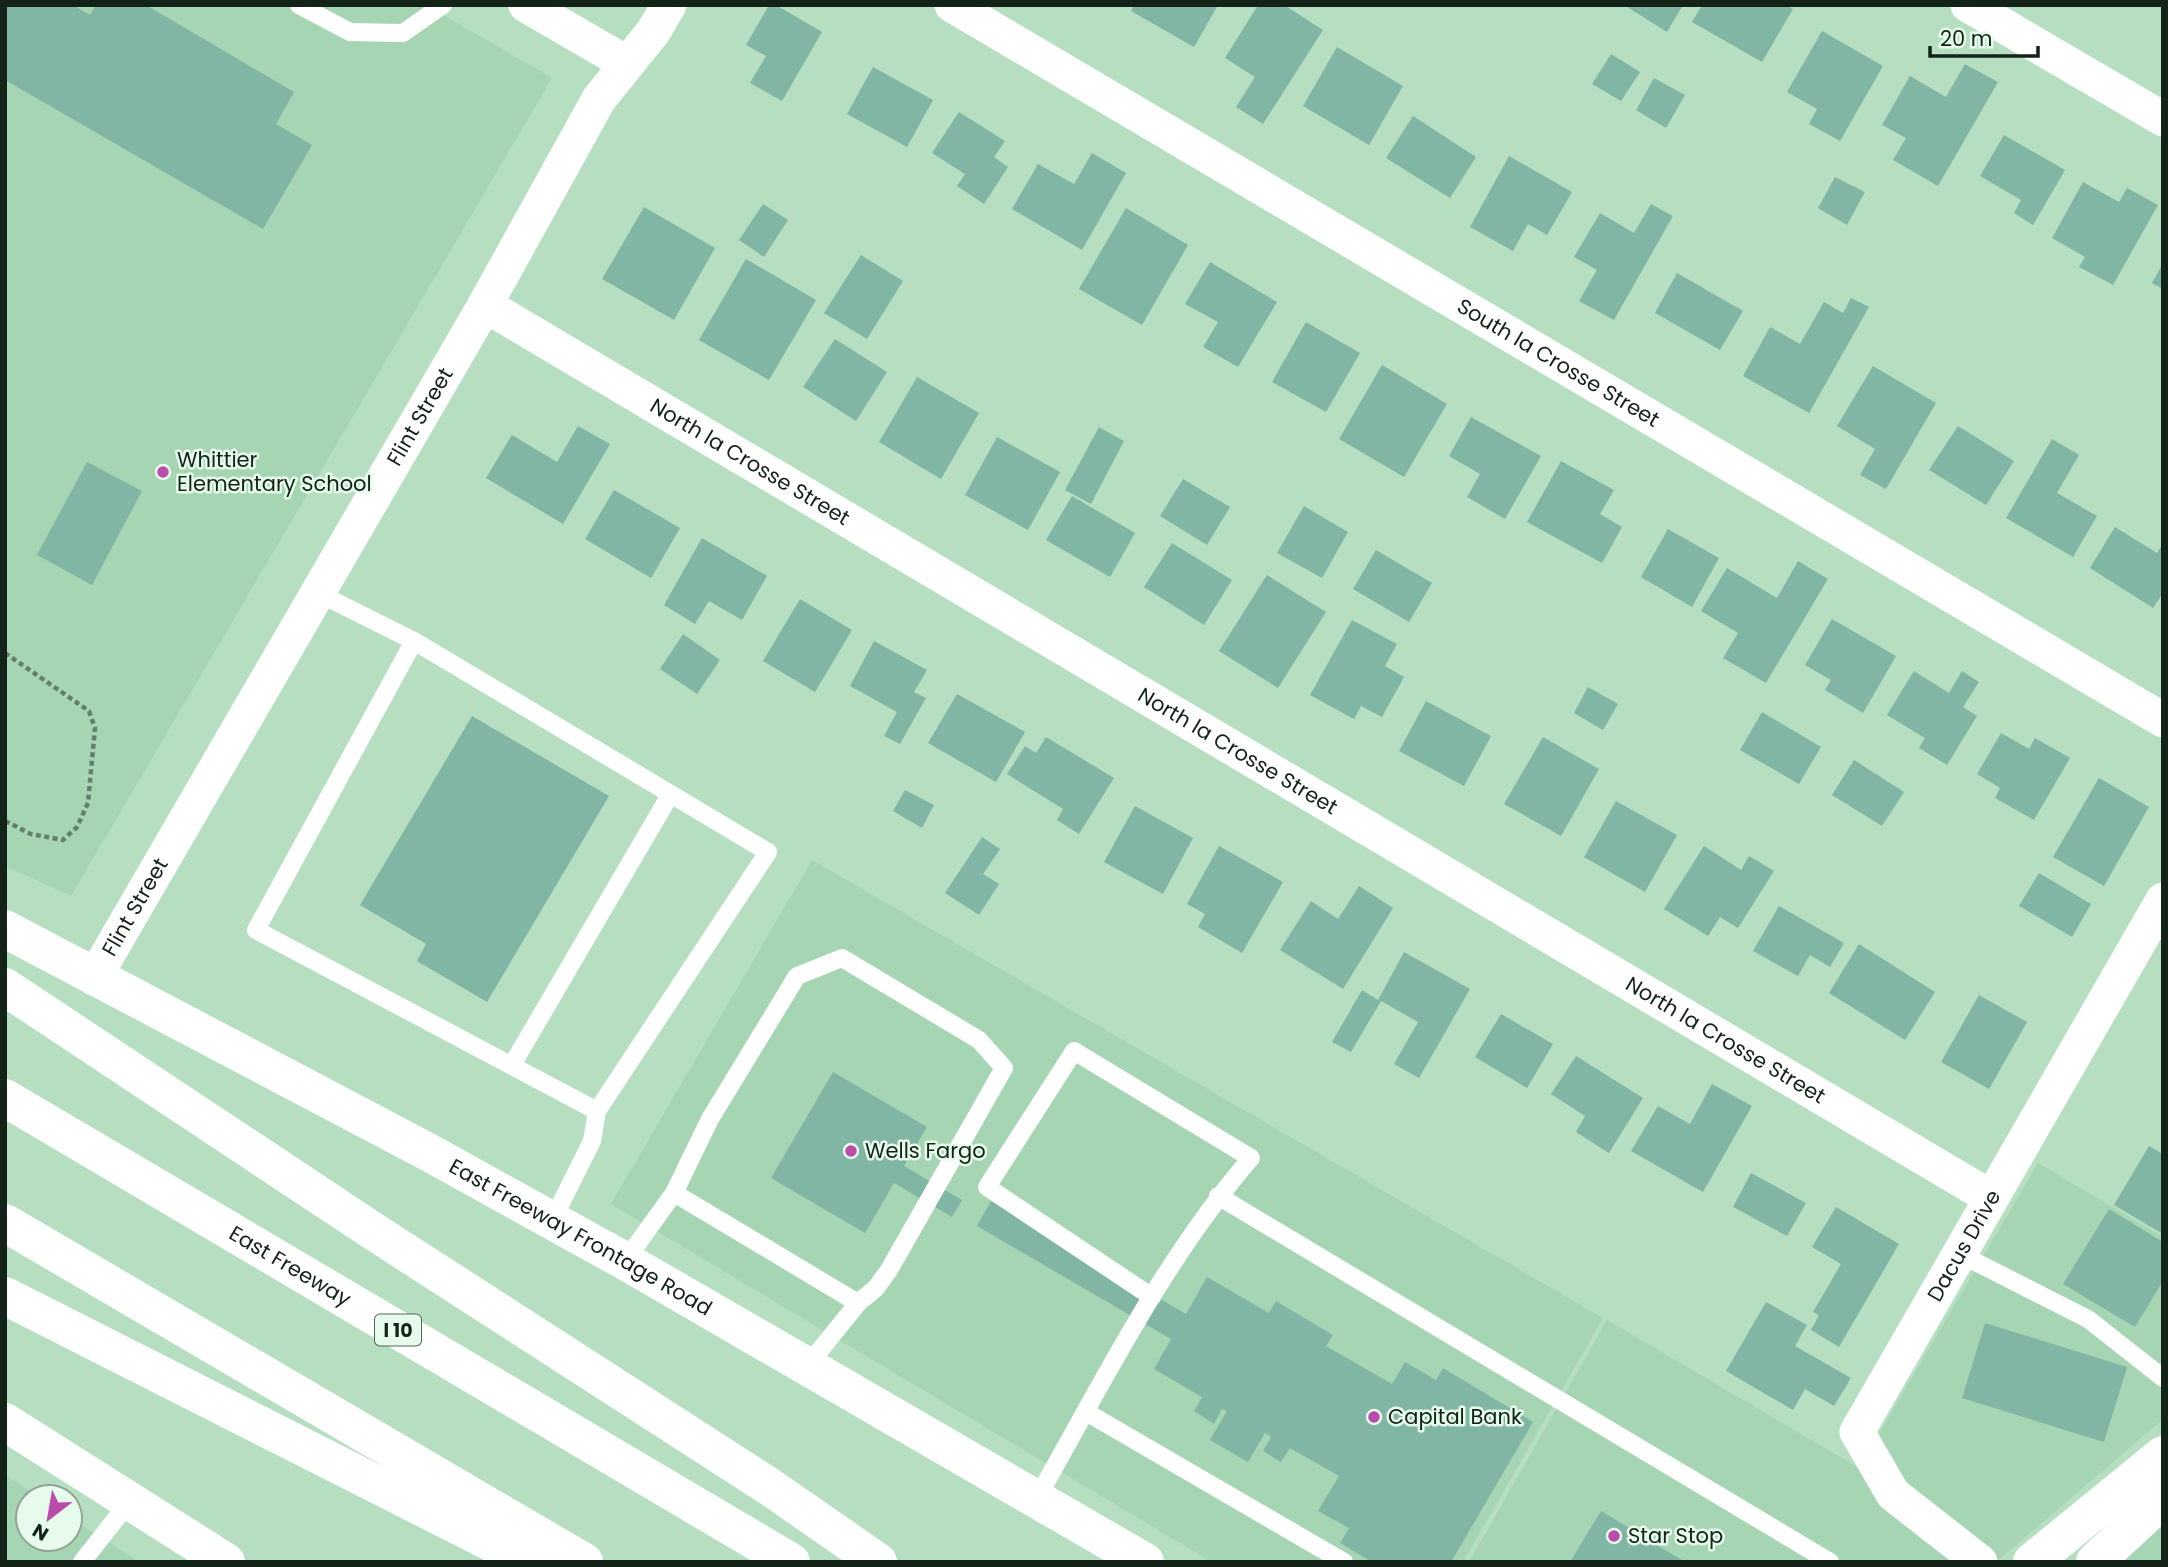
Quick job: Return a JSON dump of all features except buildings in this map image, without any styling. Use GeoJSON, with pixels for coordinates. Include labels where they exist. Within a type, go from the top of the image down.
{"type":"FeatureCollection","features":[{"type":"Feature","properties":{"kind":"main road","name":"East Freeway Frontage Road"},"geometry":{"type":"LineString","coordinates":[[5,929],[625,1261],[1144,1562]]}},
{"type":"Feature","properties":{"kind":"main road"},"geometry":{"type":"LineString","coordinates":[[5,987],[376,1233],[771,1487],[878,1562]]}},
{"type":"Feature","properties":{"kind":"main road","name":"East Freeway"},"geometry":{"type":"LineString","coordinates":[[5,1098],[791,1562]]}},
{"type":"Feature","properties":{"kind":"main road"},"geometry":{"type":"LineString","coordinates":[[5,1223],[584,1562]]}},
{"type":"Feature","properties":{"kind":"main road"},"geometry":{"type":"LineString","coordinates":[[5,1296],[530,1562]]}},
{"type":"Feature","properties":{"kind":"main road"},"geometry":{"type":"LineString","coordinates":[[5,1422],[226,1562]]}},
{"type":"Feature","properties":{"kind":"main road"},"geometry":{"type":"LineString","coordinates":[[2032,1562],[2163,1455]]}},
{"type":"Feature","properties":{"kind":"main road"},"geometry":{"type":"LineString","coordinates":[[2095,1562],[2160,1507]]}},
{"type":"Feature","properties":{"kind":"street"},"geometry":{"type":"LineString","coordinates":[[526,5],[626,63]]}},
{"type":"Feature","properties":{"kind":"street","name":"Flint Street"},"geometry":{"type":"LineString","coordinates":[[94,978],[485,305],[598,99],[653,32],[669,5]]}},
{"type":"Feature","properties":{"kind":"street","name":"South la Crosse Street"},"geometry":{"type":"LineString","coordinates":[[952,5],[2163,720]]}},
{"type":"Feature","properties":{"kind":"street"},"geometry":{"type":"LineString","coordinates":[[1968,5],[2163,119]]}},
{"type":"Feature","properties":{"kind":"street","name":"North la Crosse Street"},"geometry":{"type":"LineString","coordinates":[[485,305],[1990,1197]]}},
{"type":"Feature","properties":{"kind":"street","name":"Dacus Drive"},"geometry":{"type":"LineString","coordinates":[[1980,1562],[1894,1494],[1857,1432],[2163,900]]}},
{"type":"Feature","properties":{"kind":"lane"},"geometry":{"type":"LineString","coordinates":[[299,5],[350,33],[403,33],[443,5]]}},
{"type":"Feature","properties":{"kind":"lane"},"geometry":{"type":"LineString","coordinates":[[318,593],[414,641],[768,852],[597,1111],[592,1141],[552,1221]]}},
{"type":"Feature","properties":{"kind":"lane"},"geometry":{"type":"LineString","coordinates":[[414,641],[256,930],[597,1111]]}},
{"type":"Feature","properties":{"kind":"lane"},"geometry":{"type":"LineString","coordinates":[[512,1065],[670,795]]}},
{"type":"Feature","properties":{"kind":"lane"},"geometry":{"type":"LineString","coordinates":[[625,1261],[674,1193],[710,1119],[797,976],[842,958],[979,1040],[1004,1068],[889,1270],[876,1288],[858,1303],[808,1365]]}},
{"type":"Feature","properties":{"kind":"lane"},"geometry":{"type":"LineString","coordinates":[[1037,1498],[1152,1297],[1218,1196],[1251,1158],[1074,1051],[986,1187],[1152,1297]]}},
{"type":"Feature","properties":{"kind":"lane"},"geometry":{"type":"LineString","coordinates":[[674,1193],[858,1303]]}},
{"type":"Feature","properties":{"kind":"lane"},"geometry":{"type":"LineString","coordinates":[[1218,1196],[1830,1562]]}},
{"type":"Feature","properties":{"kind":"lane"},"geometry":{"type":"LineString","coordinates":[[1958,1253],[2088,1320],[2163,1378]]}},
{"type":"Feature","properties":{"kind":"lane"},"geometry":{"type":"LineString","coordinates":[[1086,1412],[1344,1562]]}},
{"type":"Feature","properties":{"kind":"lane"},"geometry":{"type":"LineString","coordinates":[[82,1562],[129,1502]]}},
{"type":"Feature","properties":{"kind":"path"},"geometry":{"type":"LineString","coordinates":[[5,653],[89,711],[95,728],[88,803],[77,827],[63,840],[30,834],[5,821]]}},
{"type":"Feature","properties":{"kind":"shaded area","name":"Whittier Elementary School"},"geometry":{"type":"Polygon","coordinates":[[[5,5],[426,5],[552,78],[71,896],[5,866],[5,5]]]}},
{"type":"Feature","properties":{"kind":"shaded area"},"geometry":{"type":"Polygon","coordinates":[[[812,860],[1603,1318],[1463,1562],[1212,1562],[611,1204],[812,860]]]}},
{"type":"Feature","properties":{"kind":"shaded area"},"geometry":{"type":"Polygon","coordinates":[[[2038,1163],[2163,1237],[2163,1419],[1996,1562],[1469,1562],[1607,1320],[1859,1468],[2038,1163]]]}},
{"type":"Feature","properties":{"kind":"shaded area"},"geometry":{"type":"Polygon","coordinates":[[[5,1475],[17,1483],[14,1483],[14,1553],[84,1553],[84,1526],[139,1562],[5,1562],[5,1475]]]}},
{"type":"Feature","properties":{"kind":"shaded area"},"geometry":{"type":"Polygon","coordinates":[[[2163,1521],[2163,1562],[2119,1562],[2163,1521]]]}},
{"type":"Feature","properties":{"kind":"place","name":"Whittier Elementary School"},"geometry":{"type":"Point","coordinates":[163,472]}},
{"type":"Feature","properties":{"kind":"place","name":"Wells Fargo"},"geometry":{"type":"Point","coordinates":[851,1151]}},
{"type":"Feature","properties":{"kind":"place","name":"Capital Bank"},"geometry":{"type":"Point","coordinates":[1374,1417]}},
{"type":"Feature","properties":{"kind":"place","name":"Star Stop"},"geometry":{"type":"Point","coordinates":[1614,1536]}}]}
